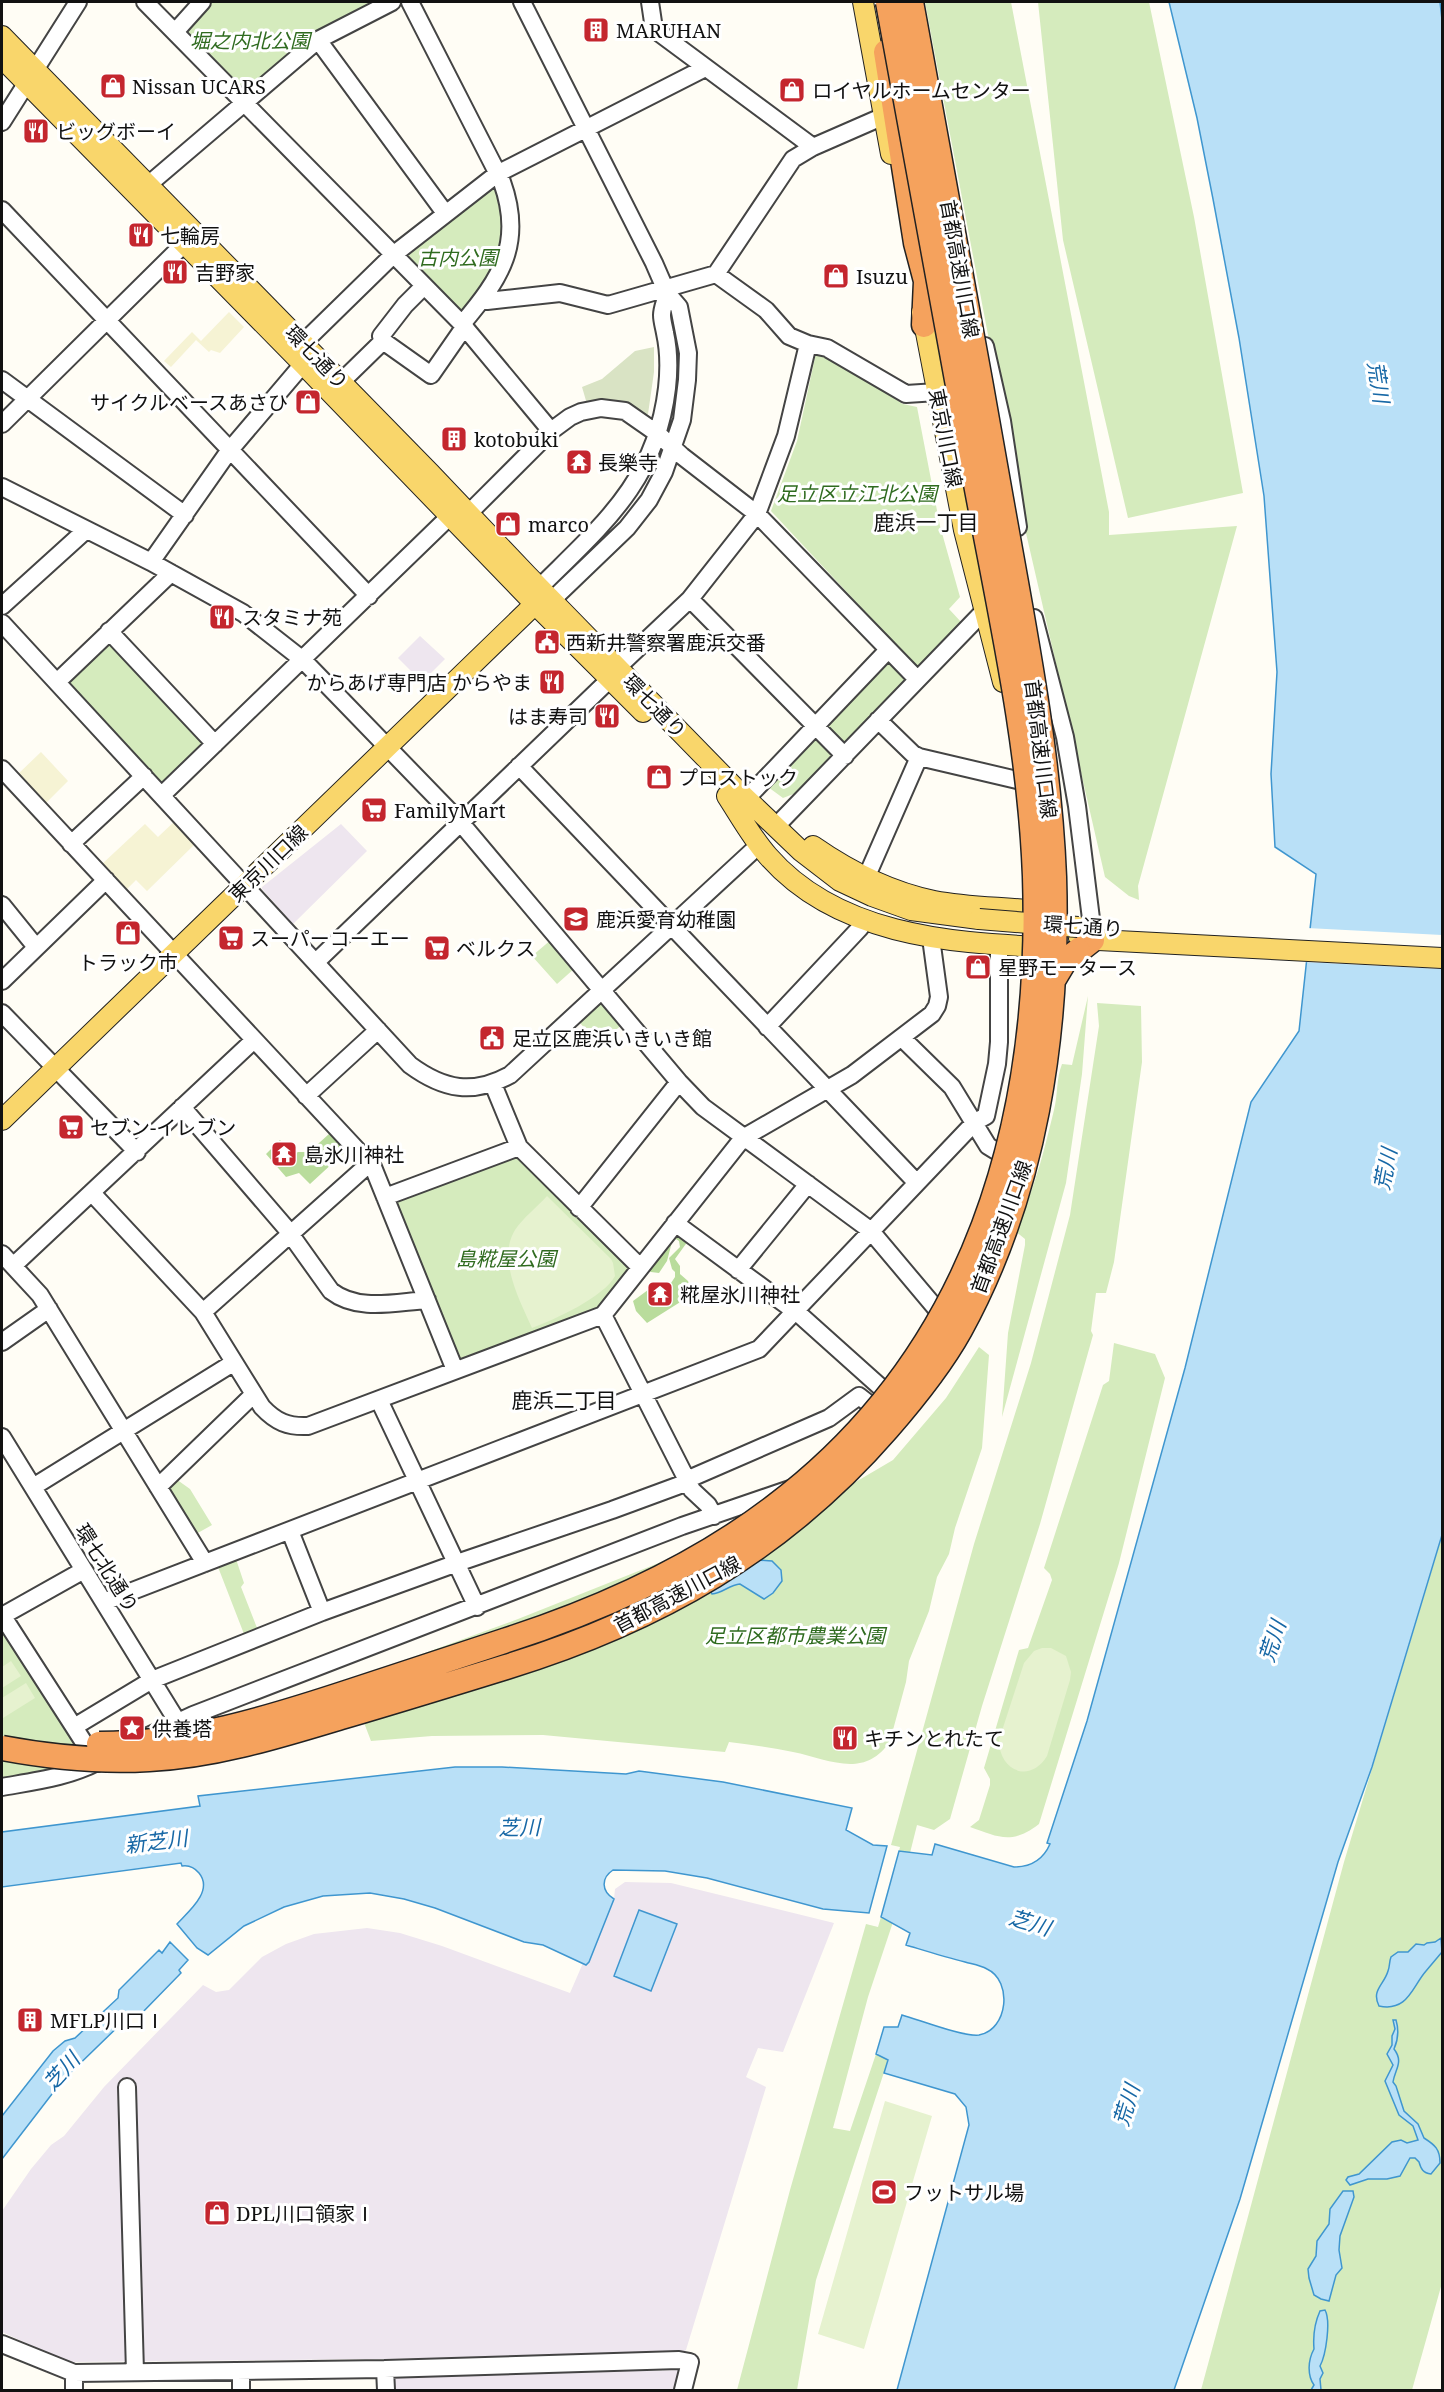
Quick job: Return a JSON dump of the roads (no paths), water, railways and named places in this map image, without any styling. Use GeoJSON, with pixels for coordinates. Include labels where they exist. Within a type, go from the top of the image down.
{"type":"FeatureCollection","features":[{"type":"Feature","properties":{"kind":"highway"},"geometry":{"type":"LineString","coordinates":[[906,2],[1004,539],[1010,608]]}},
{"type":"Feature","properties":{"kind":"highway","name":"首都高速川口線"},"geometry":{"type":"LineString","coordinates":[[2,1748],[92,1760],[148,1760],[230,1748],[299,1730],[548,1654],[597,1636],[679,1597],[732,1566],[763,1545],[805,1511],[847,1473],[890,1426],[933,1373],[961,1328],[974,1302],[1014,1202],[1036,1118],[1047,1041],[1054,943],[1051,831],[1035,694],[911,2]]}},
{"type":"Feature","properties":{"kind":"highway"},"geometry":{"type":"LineString","coordinates":[[883,9],[916,243],[926,281],[924,326]]}},
{"type":"Feature","properties":{"kind":"highway","name":"首都高速川口線"},"geometry":{"type":"LineString","coordinates":[[2,1731],[63,1742],[92,1744],[147,1742],[199,1735],[272,1717],[534,1632],[590,1611],[681,1567],[756,1520],[797,1489],[832,1459],[883,1402],[915,1360],[946,1311],[985,1228],[1005,1164],[1019,1099],[1032,1005],[1035,877],[1020,727],[883,9]]}},
{"type":"Feature","properties":{"kind":"highway"},"geometry":{"type":"LineString","coordinates":[[1004,539],[1022,557]]}},
{"type":"Feature","properties":{"kind":"highway"},"geometry":{"type":"LineString","coordinates":[[299,1730],[359,1703],[531,1649],[630,1610],[708,1570],[761,1535],[836,1471],[905,1393],[934,1353],[966,1295],[1001,1211],[1027,1115],[1048,990],[1064,962],[1088,936]]}},
{"type":"Feature","properties":{"kind":"highway"},"geometry":{"type":"LineString","coordinates":[[934,1353],[950,1336],[967,1306],[999,1230],[1024,1155],[1044,1039]]}},
{"type":"Feature","properties":{"kind":"main road","name":"東京川口線"},"geometry":{"type":"LineString","coordinates":[[863,2],[964,530],[1010,711],[1035,910]]}},
{"type":"Feature","properties":{"kind":"main road","name":"東京川口線"},"geometry":{"type":"LineString","coordinates":[[901,2],[1021,659],[1044,857],[1035,910],[1033,947]]}},
{"type":"Feature","properties":{"kind":"main road","name":"環七通り"},"geometry":{"type":"LineString","coordinates":[[2,36],[30,76],[184,244],[303,364],[459,515],[742,800],[821,868],[847,885],[911,910],[953,917],[979,926]]}},
{"type":"Feature","properties":{"kind":"main road","name":"環七通り"},"geometry":{"type":"LineString","coordinates":[[2,58],[30,76],[92,126],[341,382],[459,515]]}},
{"type":"Feature","properties":{"kind":"main road","name":"東京川口線"},"geometry":{"type":"LineString","coordinates":[[2,1120],[542,598]]}},
{"type":"Feature","properties":{"kind":"main road","name":"環七通り"},"geometry":{"type":"LineString","coordinates":[[742,800],[792,861],[833,890],[858,903],[908,922],[950,930],[979,926],[1088,936],[1443,958]]}},
{"type":"Feature","properties":{"kind":"main road"},"geometry":{"type":"LineString","coordinates":[[742,800],[782,820],[829,857],[866,878],[935,901],[1035,910]]}},
{"type":"Feature","properties":{"kind":"main road"},"geometry":{"type":"LineString","coordinates":[[742,800],[759,845],[770,858],[819,898],[866,920],[932,938],[999,946],[1033,947]]}},
{"type":"Feature","properties":{"kind":"main road","name":"環七通り"},"geometry":{"type":"LineString","coordinates":[[1088,936],[1443,946]]}},
{"type":"Feature","properties":{"kind":"street"},"geometry":{"type":"LineString","coordinates":[[2,122],[78,2]]}},
{"type":"Feature","properties":{"kind":"street"},"geometry":{"type":"LineString","coordinates":[[145,2],[464,325],[551,431]]}},
{"type":"Feature","properties":{"kind":"street"},"geometry":{"type":"LineString","coordinates":[[175,32],[202,2]]}},
{"type":"Feature","properties":{"kind":"street"},"geometry":{"type":"LineString","coordinates":[[148,184],[318,40],[392,2]]}},
{"type":"Feature","properties":{"kind":"street"},"geometry":{"type":"LineString","coordinates":[[410,2],[497,174],[509,203],[511,231],[504,263],[490,290],[431,375],[383,341],[381,336],[405,305],[424,286]]}},
{"type":"Feature","properties":{"kind":"street"},"geometry":{"type":"LineString","coordinates":[[522,2],[667,291],[679,307],[688,353],[682,420],[659,484],[637,517],[542,598]]}},
{"type":"Feature","properties":{"kind":"street"},"geometry":{"type":"LineString","coordinates":[[650,2],[654,30],[813,147]]}},
{"type":"Feature","properties":{"kind":"street"},"geometry":{"type":"LineString","coordinates":[[318,40],[445,213]]}},
{"type":"Feature","properties":{"kind":"street"},"geometry":{"type":"LineString","coordinates":[[909,40],[943,155],[1002,421],[1022,557],[1039,643],[1065,736],[1077,806],[1088,936]]}},
{"type":"Feature","properties":{"kind":"street"},"geometry":{"type":"LineString","coordinates":[[303,343],[393,255],[497,174],[705,68]]}},
{"type":"Feature","properties":{"kind":"street"},"geometry":{"type":"LineString","coordinates":[[483,299],[487,301],[560,294],[608,305],[667,291],[716,274],[794,159],[813,147],[884,117]]}},
{"type":"Feature","properties":{"kind":"street"},"geometry":{"type":"LineString","coordinates":[[2,210],[369,596]]}},
{"type":"Feature","properties":{"kind":"street"},"geometry":{"type":"LineString","coordinates":[[2,424],[184,244]]}},
{"type":"Feature","properties":{"kind":"street"},"geometry":{"type":"LineString","coordinates":[[716,274],[766,310],[789,336],[808,344],[827,348],[906,394],[937,392]]}},
{"type":"Feature","properties":{"kind":"street"},"geometry":{"type":"LineString","coordinates":[[542,598],[589,538],[622,502],[643,470],[658,434],[663,415],[668,371],[668,353],[662,314],[667,291]]}},
{"type":"Feature","properties":{"kind":"street"},"geometry":{"type":"LineString","coordinates":[[341,382],[383,341]]}},
{"type":"Feature","properties":{"kind":"street"},"geometry":{"type":"LineString","coordinates":[[316,962],[690,599],[757,514],[786,436],[808,344]]}},
{"type":"Feature","properties":{"kind":"street"},"geometry":{"type":"LineString","coordinates":[[151,562],[229,451],[303,364]]}},
{"type":"Feature","properties":{"kind":"street"},"geometry":{"type":"LineString","coordinates":[[2,380],[185,515]]}},
{"type":"Feature","properties":{"kind":"street"},"geometry":{"type":"LineString","coordinates":[[162,795],[369,596],[551,431],[575,414],[601,408],[625,411],[658,434],[757,514],[917,679]]}},
{"type":"Feature","properties":{"kind":"street"},"geometry":{"type":"LineString","coordinates":[[2,487],[151,562],[243,613],[303,660],[460,822],[679,1082],[703,1107],[870,1230],[939,1312],[964,1331]]}},
{"type":"Feature","properties":{"kind":"street"},"geometry":{"type":"LineString","coordinates":[[2,606],[86,530]]}},
{"type":"Feature","properties":{"kind":"street"},"geometry":{"type":"LineString","coordinates":[[57,682],[171,573]]}},
{"type":"Feature","properties":{"kind":"street"},"geometry":{"type":"LineString","coordinates":[[690,599],[845,756]]}},
{"type":"Feature","properties":{"kind":"street"},"geometry":{"type":"LineString","coordinates":[[782,820],[985,610]]}},
{"type":"Feature","properties":{"kind":"street"},"geometry":{"type":"LineString","coordinates":[[2,623],[410,1065],[438,1083],[464,1088],[493,1084],[519,1068],[759,845]]}},
{"type":"Feature","properties":{"kind":"street"},"geometry":{"type":"LineString","coordinates":[[110,631],[215,744]]}},
{"type":"Feature","properties":{"kind":"street"},"geometry":{"type":"LineString","coordinates":[[742,800],[888,650]]}},
{"type":"Feature","properties":{"kind":"street"},"geometry":{"type":"LineString","coordinates":[[878,720],[919,757],[1017,780]]}},
{"type":"Feature","properties":{"kind":"street"},"geometry":{"type":"LineString","coordinates":[[866,878],[919,757]]}},
{"type":"Feature","properties":{"kind":"street"},"geometry":{"type":"LineString","coordinates":[[519,766],[916,1182]]}},
{"type":"Feature","properties":{"kind":"street"},"geometry":{"type":"LineString","coordinates":[[2,769],[370,1163],[455,1370]]}},
{"type":"Feature","properties":{"kind":"street"},"geometry":{"type":"LineString","coordinates":[[71,844],[144,776]]}},
{"type":"Feature","properties":{"kind":"street"},"geometry":{"type":"LineString","coordinates":[[2,981],[106,880]]}},
{"type":"Feature","properties":{"kind":"street"},"geometry":{"type":"LineString","coordinates":[[2,905],[36,947]]}},
{"type":"Feature","properties":{"kind":"street"},"geometry":{"type":"LineString","coordinates":[[767,1027],[866,920]]}},
{"type":"Feature","properties":{"kind":"street"},"geometry":{"type":"LineString","coordinates":[[92,1193],[202,1312],[253,1395],[272,1417],[285,1425],[318,1423],[603,1315],[743,1138],[852,1075],[929,1017],[939,1001],[932,938]]}},
{"type":"Feature","properties":{"kind":"street"},"geometry":{"type":"LineString","coordinates":[[104,1602],[759,1349],[916,1182],[975,1122],[986,1116],[997,1064],[999,1042],[999,946]]}},
{"type":"Feature","properties":{"kind":"street"},"geometry":{"type":"LineString","coordinates":[[2,1786],[60,1777],[80,1771],[177,1721],[714,1516],[814,1482],[852,1461],[909,1412],[931,1384],[964,1331],[989,1283],[1030,1180],[1049,1098],[1050,1083],[1033,947]]}},
{"type":"Feature","properties":{"kind":"street"},"geometry":{"type":"LineString","coordinates":[[782,1491],[808,1475],[826,1459],[873,1407],[918,1347],[939,1312],[983,1214],[1001,1154],[1033,947]]}},
{"type":"Feature","properties":{"kind":"street"},"geometry":{"type":"LineString","coordinates":[[2,1013],[137,1152]]}},
{"type":"Feature","properties":{"kind":"street"},"geometry":{"type":"LineString","coordinates":[[306,1096],[378,1030]]}},
{"type":"Feature","properties":{"kind":"street"},"geometry":{"type":"LineString","coordinates":[[902,1038],[952,1087],[988,1146],[1001,1154]]}},
{"type":"Feature","properties":{"kind":"street"},"geometry":{"type":"LineString","coordinates":[[205,1563],[40,1295],[7,1260],[92,1193],[255,1040]]}},
{"type":"Feature","properties":{"kind":"street"},"geometry":{"type":"LineString","coordinates":[[579,1208],[679,1082]]}},
{"type":"Feature","properties":{"kind":"street"},"geometry":{"type":"LineString","coordinates":[[493,1084],[519,1147],[640,1267]]}},
{"type":"Feature","properties":{"kind":"street"},"geometry":{"type":"LineString","coordinates":[[182,1107],[290,1235],[331,1291],[341,1299],[368,1304],[427,1300]]}},
{"type":"Feature","properties":{"kind":"street"},"geometry":{"type":"LineString","coordinates":[[385,1197],[519,1147]]}},
{"type":"Feature","properties":{"kind":"street"},"geometry":{"type":"LineString","coordinates":[[202,1312],[370,1163]]}},
{"type":"Feature","properties":{"kind":"street"},"geometry":{"type":"LineString","coordinates":[[738,1270],[808,1184]]}},
{"type":"Feature","properties":{"kind":"street"},"geometry":{"type":"LineString","coordinates":[[675,1223],[795,1311],[909,1412]]}},
{"type":"Feature","properties":{"kind":"street"},"geometry":{"type":"LineString","coordinates":[[2,1342],[49,1309]]}},
{"type":"Feature","properties":{"kind":"street"},"geometry":{"type":"LineString","coordinates":[[603,1315],[692,1490],[708,1505],[714,1516]]}},
{"type":"Feature","properties":{"kind":"street"},"geometry":{"type":"LineString","coordinates":[[33,1487],[233,1363]]}},
{"type":"Feature","properties":{"kind":"street"},"geometry":{"type":"LineString","coordinates":[[159,1487],[253,1395]]}},
{"type":"Feature","properties":{"kind":"street"},"geometry":{"type":"LineString","coordinates":[[74,1727],[152,1680],[322,1612],[688,1482],[829,1418],[859,1396],[873,1407]]}},
{"type":"Feature","properties":{"kind":"street"},"geometry":{"type":"LineString","coordinates":[[379,1400],[477,1607]]}},
{"type":"Feature","properties":{"kind":"street","name":"環七北通り"},"geometry":{"type":"LineString","coordinates":[[2,1437],[177,1721]]}},
{"type":"Feature","properties":{"kind":"street"},"geometry":{"type":"LineString","coordinates":[[290,1531],[322,1612]]}},
{"type":"Feature","properties":{"kind":"street"},"geometry":{"type":"LineString","coordinates":[[84,1570],[2,1616],[97,1763]]}},
{"type":"Feature","properties":{"kind":"street"},"geometry":{"type":"LineString","coordinates":[[127,2087],[135,2372]]}},
{"type":"Feature","properties":{"kind":"street"},"geometry":{"type":"LineString","coordinates":[[2,2344],[74,2373],[385,2369],[679,2360],[690,2362],[683,2391]]}},
{"type":"Feature","properties":{"kind":"street"},"geometry":{"type":"LineString","coordinates":[[385,2369],[386,2391]]}},
{"type":"Feature","properties":{"kind":"street"},"geometry":{"type":"LineString","coordinates":[[241,2371],[241,2391]]}},
{"type":"Feature","properties":{"kind":"street"},"geometry":{"type":"LineString","coordinates":[[74,2373],[74,2391]]}},
{"type":"Feature","properties":{"kind":"water"},"geometry":{"type":"Polygon","coordinates":[[[1169,2],[1440,2],[1442,20],[1442,1535],[1372,1767],[1338,1862],[1240,2199],[1174,2390],[897,2390],[969,2125],[966,2107],[955,2094],[884,2073],[888,2060],[876,2054],[884,2027],[898,2027],[902,2015],[952,2031],[979,2035],[989,2031],[996,2024],[1004,2005],[1001,1984],[987,1969],[906,1945],[910,1933],[881,1917],[899,1851],[932,1855],[935,1844],[1014,1867],[1035,1862],[1050,1844],[1047,1843],[1087,1721],[1185,1368],[1251,1102],[1299,1031],[1316,874],[1275,847],[1271,774],[1277,672],[1264,496],[1239,338],[1213,199],[1197,118],[1169,2]]]}},
{"type":"Feature","properties":{"kind":"water"},"geometry":{"type":"Polygon","coordinates":[[[758,1560],[772,1561],[781,1570],[782,1581],[773,1593],[764,1599],[740,1584],[712,1594],[710,1590],[758,1560]]]}},
{"type":"Feature","properties":{"kind":"water"},"geometry":{"type":"Polygon","coordinates":[[[455,1767],[502,1767],[626,1774],[639,1771],[723,1782],[852,1808],[846,1830],[873,1845],[887,1846],[869,1913],[823,1909],[707,1878],[665,1871],[613,1870],[606,1877],[604,1885],[614,1899],[586,1965],[543,1945],[524,1942],[435,1908],[370,1893],[323,1896],[284,1907],[244,1926],[208,1955],[197,1948],[177,1924],[198,1901],[203,1887],[203,1880],[199,1873],[191,1867],[182,1866],[181,1863],[2,1887],[2,1832],[200,1806],[198,1796],[455,1767]]]}},
{"type":"Feature","properties":{"kind":"water"},"geometry":{"type":"Polygon","coordinates":[[[639,1910],[677,1924],[651,1991],[614,1976],[639,1910]]]}},
{"type":"Feature","properties":{"kind":"water"},"geometry":{"type":"Polygon","coordinates":[[[1441,1938],[1442,1952],[1408,1997],[1397,2005],[1379,2006],[1376,1996],[1389,1969],[1391,1957],[1398,1952],[1408,1952],[1416,1944],[1424,1945],[1441,1938]]]}},
{"type":"Feature","properties":{"kind":"water","name":"芝川"},"geometry":{"type":"Polygon","coordinates":[[[170,1942],[188,1960],[179,1970],[181,1973],[139,2016],[130,2015],[62,2081],[2,2159],[2,2116],[53,2051],[65,2041],[75,2038],[118,1998],[119,1990],[159,1950],[162,1953],[170,1942]]]}},
{"type":"Feature","properties":{"kind":"water"},"geometry":{"type":"Polygon","coordinates":[[[1393,2020],[1396,2020],[1398,2027],[1394,2049],[1399,2062],[1393,2082],[1404,2111],[1418,2124],[1424,2138],[1436,2148],[1440,2163],[1431,2174],[1423,2170],[1415,2158],[1410,2158],[1400,2176],[1368,2179],[1350,2185],[1346,2180],[1348,2177],[1359,2174],[1392,2142],[1401,2140],[1407,2143],[1418,2140],[1413,2126],[1399,2115],[1385,2081],[1393,2065],[1387,2054],[1392,2045],[1395,2029],[1393,2020]]]}},
{"type":"Feature","properties":{"kind":"water"},"geometry":{"type":"Polygon","coordinates":[[[1343,2191],[1353,2191],[1354,2197],[1340,2236],[1339,2250],[1342,2268],[1336,2275],[1329,2301],[1314,2295],[1308,2269],[1316,2256],[1317,2241],[1329,2224],[1330,2209],[1343,2191]]]}},
{"type":"Feature","properties":{"kind":"water"},"geometry":{"type":"Polygon","coordinates":[[[1325,2310],[1328,2330],[1320,2366],[1323,2373],[1320,2379],[1321,2390],[1311,2390],[1314,2385],[1310,2377],[1310,2358],[1314,2349],[1317,2320],[1320,2311],[1325,2310]]]}},
{"type":"Feature","properties":{"kind":"place","name":"MARUHAN"},"geometry":{"type":"Point","coordinates":[596,30]}},
{"type":"Feature","properties":{"kind":"place","name":"Nissan UCARS"},"geometry":{"type":"Point","coordinates":[113,86]}},
{"type":"Feature","properties":{"kind":"place","name":"ロイヤルホームセンター"},"geometry":{"type":"Point","coordinates":[792,90]}},
{"type":"Feature","properties":{"kind":"place","name":"ビッグボーイ"},"geometry":{"type":"Point","coordinates":[36,131]}},
{"type":"Feature","properties":{"kind":"place","name":"七輪房"},"geometry":{"type":"Point","coordinates":[141,235]}},
{"type":"Feature","properties":{"kind":"place","name":"吉野家"},"geometry":{"type":"Point","coordinates":[175,272]}},
{"type":"Feature","properties":{"kind":"place","name":"Isuzu"},"geometry":{"type":"Point","coordinates":[836,276]}},
{"type":"Feature","properties":{"kind":"place","name":"サイクルベースあさひ"},"geometry":{"type":"Point","coordinates":[308,402]}},
{"type":"Feature","properties":{"kind":"place","name":"kotobuki"},"geometry":{"type":"Point","coordinates":[454,439]}},
{"type":"Feature","properties":{"kind":"place","name":"長樂寺"},"geometry":{"type":"Point","coordinates":[579,462]}},
{"type":"Feature","properties":{"kind":"place","name":"marco"},"geometry":{"type":"Point","coordinates":[508,524]}},
{"type":"Feature","properties":{"kind":"place","name":"スタミナ苑"},"geometry":{"type":"Point","coordinates":[222,617]}},
{"type":"Feature","properties":{"kind":"place","name":"西新井警察署鹿浜交番"},"geometry":{"type":"Point","coordinates":[547,642]}},
{"type":"Feature","properties":{"kind":"place","name":"からあげ専門店 からやま"},"geometry":{"type":"Point","coordinates":[552,682]}},
{"type":"Feature","properties":{"kind":"place","name":"はま寿司"},"geometry":{"type":"Point","coordinates":[607,716]}},
{"type":"Feature","properties":{"kind":"place","name":"プロストック"},"geometry":{"type":"Point","coordinates":[659,777]}},
{"type":"Feature","properties":{"kind":"place","name":"FamilyMart"},"geometry":{"type":"Point","coordinates":[374,810]}},
{"type":"Feature","properties":{"kind":"place","name":"鹿浜愛育幼稚園"},"geometry":{"type":"Point","coordinates":[576,919]}},
{"type":"Feature","properties":{"kind":"place","name":"トラック市"},"geometry":{"type":"Point","coordinates":[128,933]}},
{"type":"Feature","properties":{"kind":"place","name":"スーパーコーエー"},"geometry":{"type":"Point","coordinates":[231,938]}},
{"type":"Feature","properties":{"kind":"place","name":"ベルクス"},"geometry":{"type":"Point","coordinates":[437,948]}},
{"type":"Feature","properties":{"kind":"place","name":"星野モータース"},"geometry":{"type":"Point","coordinates":[978,967]}},
{"type":"Feature","properties":{"kind":"place","name":"足立区鹿浜いきいき館"},"geometry":{"type":"Point","coordinates":[492,1038]}},
{"type":"Feature","properties":{"kind":"place","name":"セブン-イレブン"},"geometry":{"type":"Point","coordinates":[71,1127]}},
{"type":"Feature","properties":{"kind":"place","name":"島氷川神社"},"geometry":{"type":"Point","coordinates":[284,1154]}},
{"type":"Feature","properties":{"kind":"place","name":"糀屋氷川神社"},"geometry":{"type":"Point","coordinates":[660,1294]}},
{"type":"Feature","properties":{"kind":"place","name":"供養塔"},"geometry":{"type":"Point","coordinates":[132,1728]}},
{"type":"Feature","properties":{"kind":"place","name":"キチンとれたて"},"geometry":{"type":"Point","coordinates":[845,1738]}},
{"type":"Feature","properties":{"kind":"place","name":"MFLP川口Ⅰ"},"geometry":{"type":"Point","coordinates":[30,2020]}},
{"type":"Feature","properties":{"kind":"place","name":"フットサル場"},"geometry":{"type":"Point","coordinates":[884,2192]}},
{"type":"Feature","properties":{"kind":"place","name":"DPL川口領家Ⅰ"},"geometry":{"type":"Point","coordinates":[217,2213]}},
{"type":"Feature","properties":{"kind":"district","name":"鹿浜一丁目"},"geometry":{"type":"Point","coordinates":[926,522]}},
{"type":"Feature","properties":{"kind":"district","name":"鹿浜二丁目"},"geometry":{"type":"Point","coordinates":[564,1400]}},
{"type":"Feature","properties":{"kind":"park label","name":"堀之内北公園"},"geometry":{"type":"Point","coordinates":[250,40]}},
{"type":"Feature","properties":{"kind":"park label","name":"古内公園"},"geometry":{"type":"Point","coordinates":[458,257]}},
{"type":"Feature","properties":{"kind":"park label","name":"足立区立江北公園"},"geometry":{"type":"Point","coordinates":[857,493]}},
{"type":"Feature","properties":{"kind":"park label","name":"島糀屋公園"},"geometry":{"type":"Point","coordinates":[506,1258]}},
{"type":"Feature","properties":{"kind":"park label","name":"足立区都市農業公園"},"geometry":{"type":"Point","coordinates":[795,1635]}},
{"type":"Feature","properties":{"kind":"water label","name":"荒川"},"geometry":{"type":"Point","coordinates":[1379,382]}},
{"type":"Feature","properties":{"kind":"water label","name":"荒川"},"geometry":{"type":"Point","coordinates":[1385,1169]}},
{"type":"Feature","properties":{"kind":"water label","name":"荒川"},"geometry":{"type":"Point","coordinates":[1272,1641]}},
{"type":"Feature","properties":{"kind":"water label","name":"新芝川"},"geometry":{"type":"Point","coordinates":[156,1841]}},
{"type":"Feature","properties":{"kind":"water label","name":"荒川"},"geometry":{"type":"Point","coordinates":[1126,2105]}}]}
